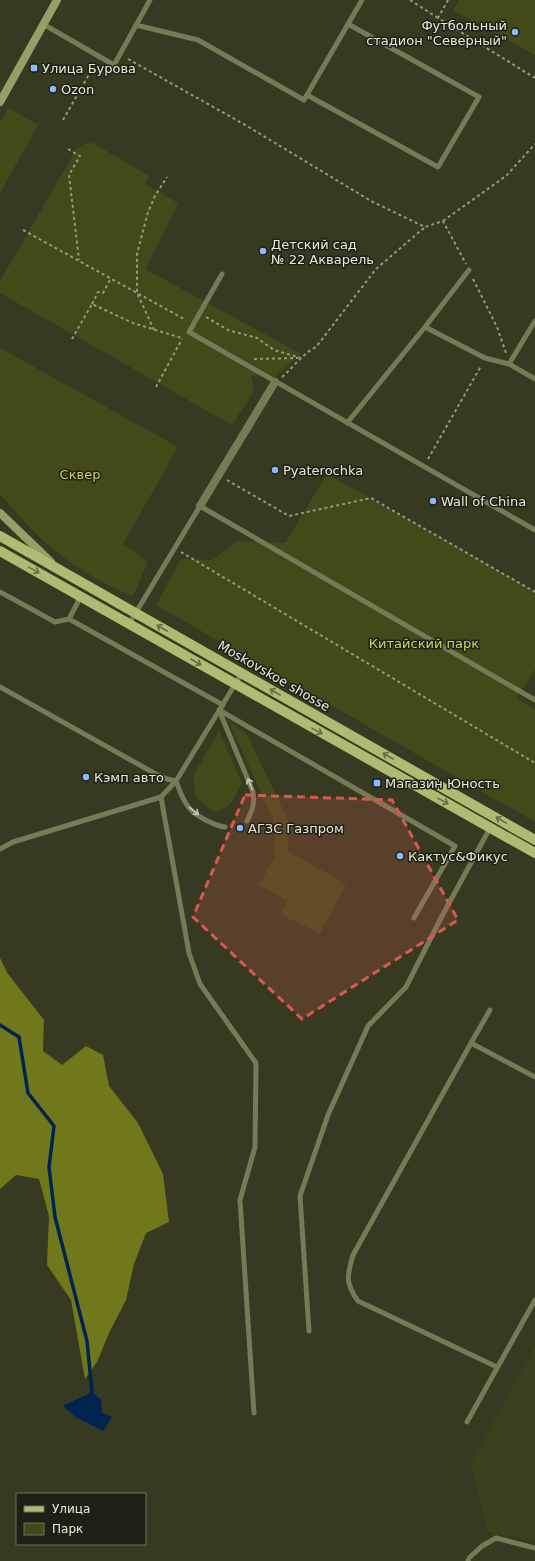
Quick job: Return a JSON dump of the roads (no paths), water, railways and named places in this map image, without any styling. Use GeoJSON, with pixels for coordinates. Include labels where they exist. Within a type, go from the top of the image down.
{"type":"FeatureCollection","features":[{"type":"Feature","properties":{"kind":"main road"},"geometry":{"type":"LineString","coordinates":[[0,102],[57,0]]}},
{"type":"Feature","properties":{"kind":"main road"},"geometry":{"type":"LineString","coordinates":[[0,513],[56,567]]}},
{"type":"Feature","properties":{"kind":"main road","name":"Moskovskoe shosse"},"geometry":{"type":"LineString","coordinates":[[0,536],[535,840]]}},
{"type":"Feature","properties":{"kind":"main road","name":"Moskovskoe shosse"},"geometry":{"type":"LineString","coordinates":[[0,551],[535,853]]}},
{"type":"Feature","properties":{"kind":"street"},"geometry":{"type":"LineString","coordinates":[[200,506],[275,382]]}},
{"type":"Feature","properties":{"kind":"lane"},"geometry":{"type":"LineString","coordinates":[[43,24],[114,65],[150,0]]}},
{"type":"Feature","properties":{"kind":"lane"},"geometry":{"type":"LineString","coordinates":[[136,26],[198,40],[304,100],[362,0]]}},
{"type":"Feature","properties":{"kind":"lane"},"geometry":{"type":"LineString","coordinates":[[307,94],[438,167],[479,97],[348,24]]}},
{"type":"Feature","properties":{"kind":"lane"},"geometry":{"type":"LineString","coordinates":[[347,423],[426,327],[469,270]]}},
{"type":"Feature","properties":{"kind":"lane"},"geometry":{"type":"LineString","coordinates":[[222,274],[189,332],[535,530]]}},
{"type":"Feature","properties":{"kind":"lane"},"geometry":{"type":"LineString","coordinates":[[510,364],[535,321]]}},
{"type":"Feature","properties":{"kind":"lane"},"geometry":{"type":"LineString","coordinates":[[426,327],[485,358],[510,364],[535,379]]}},
{"type":"Feature","properties":{"kind":"lane"},"geometry":{"type":"LineString","coordinates":[[129,624],[200,506],[535,700]]}},
{"type":"Feature","properties":{"kind":"lane"},"geometry":{"type":"LineString","coordinates":[[0,592],[55,622],[69,619],[223,705]]}},
{"type":"Feature","properties":{"kind":"lane"},"geometry":{"type":"LineString","coordinates":[[69,619],[81,596]]}},
{"type":"Feature","properties":{"kind":"lane"},"geometry":{"type":"LineString","coordinates":[[0,849],[13,842],[161,797],[176,781],[242,673]]}},
{"type":"Feature","properties":{"kind":"lane"},"geometry":{"type":"LineString","coordinates":[[0,687],[154,773],[176,781],[187,806],[206,820],[215,825],[224,827]]}},
{"type":"Feature","properties":{"kind":"lane"},"geometry":{"type":"LineString","coordinates":[[219,710],[253,792],[253,809],[246,821]]}},
{"type":"Feature","properties":{"kind":"lane"},"geometry":{"type":"LineString","coordinates":[[219,710],[456,846],[414,918]]}},
{"type":"Feature","properties":{"kind":"lane"},"geometry":{"type":"LineString","coordinates":[[161,797],[189,953],[200,984],[256,1063],[255,1147],[240,1200],[254,1413]]}},
{"type":"Feature","properties":{"kind":"lane"},"geometry":{"type":"LineString","coordinates":[[309,1331],[300,1196],[328,1115],[368,1026],[406,987],[442,916],[490,828]]}},
{"type":"Feature","properties":{"kind":"lane"},"geometry":{"type":"LineString","coordinates":[[490,1010],[353,1255],[348,1273],[350,1290],[358,1301],[497,1367]]}},
{"type":"Feature","properties":{"kind":"lane"},"geometry":{"type":"LineString","coordinates":[[471,1043],[535,1077]]}},
{"type":"Feature","properties":{"kind":"lane"},"geometry":{"type":"LineString","coordinates":[[467,1422],[535,1300]]}},
{"type":"Feature","properties":{"kind":"lane"},"geometry":{"type":"LineString","coordinates":[[468,1561],[469,1558],[482,1546],[496,1538],[535,1548]]}},
{"type":"Feature","properties":{"kind":"water"},"geometry":{"type":"Polygon","coordinates":[[[92,1392],[101,1400],[102,1413],[112,1417],[103,1431],[77,1418],[63,1406],[92,1392]]]}},
{"type":"Feature","properties":{"kind":"waterway"},"geometry":{"type":"LineString","coordinates":[[0,1025],[19,1037],[28,1093],[54,1126],[49,1167],[55,1217],[87,1341],[92,1392]]}},
{"type":"Feature","properties":{"kind":"place","name":"Футбольный стадион \"Северный\""},"geometry":{"type":"Point","coordinates":[515,32]}},
{"type":"Feature","properties":{"kind":"place","name":"Улица Бурова"},"geometry":{"type":"Point","coordinates":[34,68]}},
{"type":"Feature","properties":{"kind":"place","name":"Ozon"},"geometry":{"type":"Point","coordinates":[53,89]}},
{"type":"Feature","properties":{"kind":"place","name":"Детский сад № 22 Акварель"},"geometry":{"type":"Point","coordinates":[263,251]}},
{"type":"Feature","properties":{"kind":"place","name":"Pyaterochka"},"geometry":{"type":"Point","coordinates":[275,470]}},
{"type":"Feature","properties":{"kind":"place","name":"Wall of China"},"geometry":{"type":"Point","coordinates":[433,501]}},
{"type":"Feature","properties":{"kind":"place","name":"Кэмп авто"},"geometry":{"type":"Point","coordinates":[86,777]}},
{"type":"Feature","properties":{"kind":"place","name":"Магазин Юность"},"geometry":{"type":"Point","coordinates":[377,783]}},
{"type":"Feature","properties":{"kind":"place","name":"АГЗС Газпром"},"geometry":{"type":"Point","coordinates":[240,828]}},
{"type":"Feature","properties":{"kind":"place","name":"Кактус&Фикус"},"geometry":{"type":"Point","coordinates":[400,856]}},
{"type":"Feature","properties":{"kind":"park label","name":"Сквер"},"geometry":{"type":"Point","coordinates":[80,474]}},
{"type":"Feature","properties":{"kind":"park label","name":"Китайский парк"},"geometry":{"type":"Point","coordinates":[424,643]}}]}
